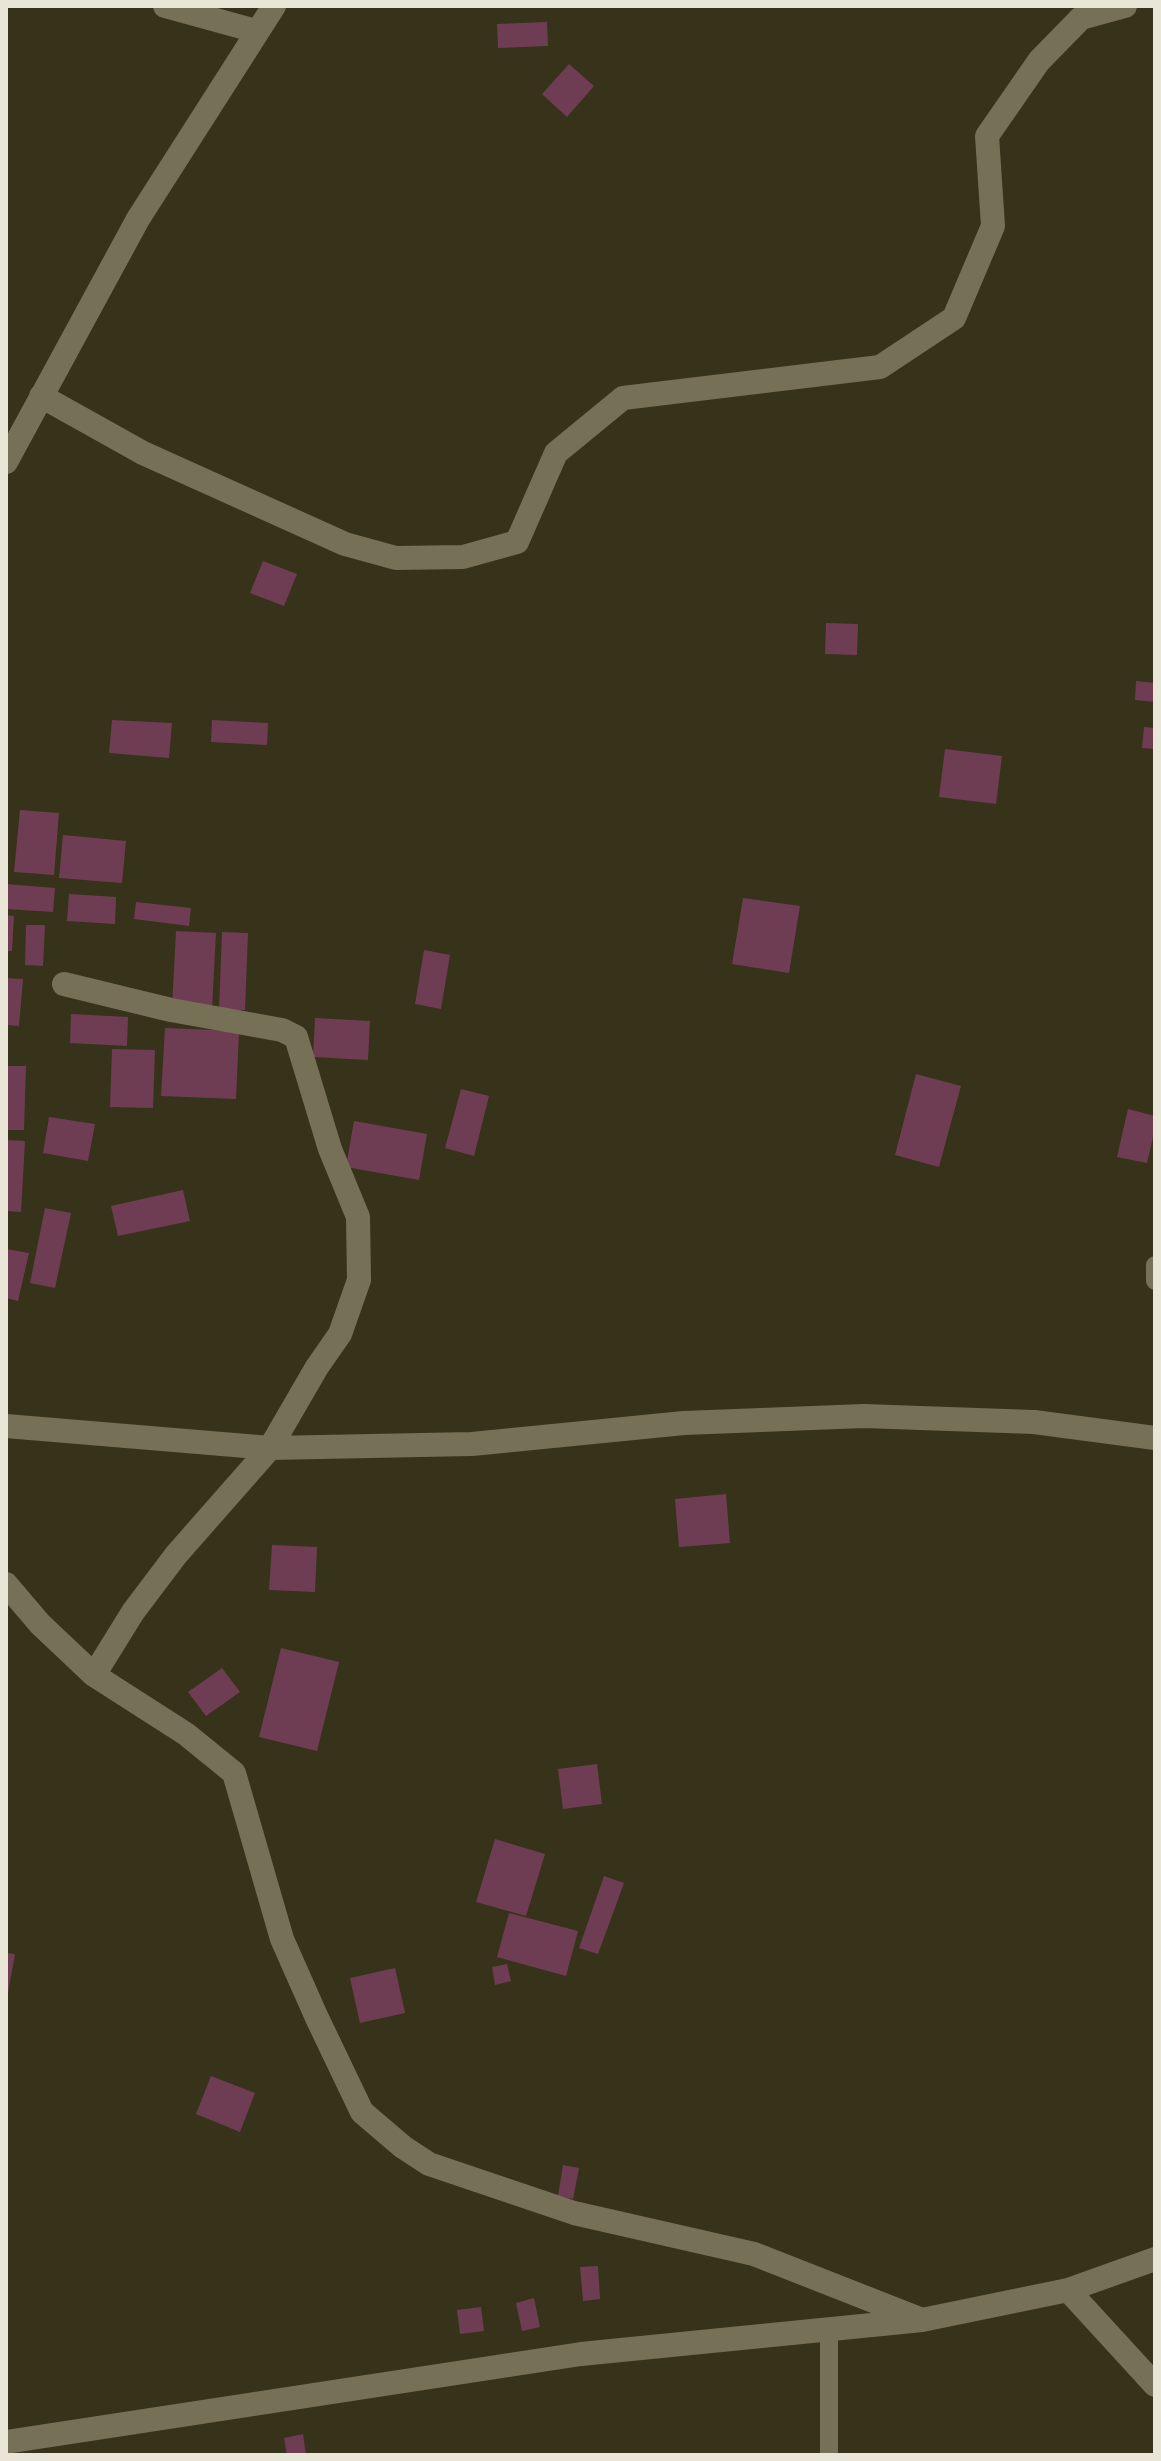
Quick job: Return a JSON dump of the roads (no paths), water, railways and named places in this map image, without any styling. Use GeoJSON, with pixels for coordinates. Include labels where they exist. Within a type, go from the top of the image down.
{"type":"FeatureCollection","features":[{"type":"Feature","properties":{"kind":"street"},"geometry":{"type":"LineString","coordinates":[[165,6],[256,31]]}},
{"type":"Feature","properties":{"kind":"street"},"geometry":{"type":"LineString","coordinates":[[6,462],[138,219],[274,6]]}},
{"type":"Feature","properties":{"kind":"street"},"geometry":{"type":"LineString","coordinates":[[41,396],[143,453],[345,544],[396,558],[463,557],[517,542],[556,453],[623,398],[880,367],[954,318],[993,226],[987,136],[1039,61],[1081,18],[1125,6]]}},
{"type":"Feature","properties":{"kind":"street"},"geometry":{"type":"LineString","coordinates":[[64,984],[171,1010],[282,1030],[296,1037],[330,1149],[358,1217],[359,1280],[340,1334],[270,1448],[176,1555],[133,1612],[94,1675]]}},
{"type":"Feature","properties":{"kind":"street"},"geometry":{"type":"LineString","coordinates":[[6,1426],[270,1448],[472,1444],[684,1423],[864,1416],[1034,1422],[1155,1438]]}},
{"type":"Feature","properties":{"kind":"street"},"geometry":{"type":"LineString","coordinates":[[6,1584],[40,1624],[94,1675],[186,1734],[234,1773],[282,1939],[317,2018],[362,2112],[403,2147],[429,2164],[574,2213],[754,2254],[922,2320]]}},
{"type":"Feature","properties":{"kind":"street"},"geometry":{"type":"LineString","coordinates":[[6,2442],[581,2354],[922,2320],[1068,2290],[1155,2259]]}},
{"type":"Feature","properties":{"kind":"street"},"geometry":{"type":"LineString","coordinates":[[1068,2290],[1155,2385]]}},
{"type":"Feature","properties":{"kind":"lane"},"geometry":{"type":"LineString","coordinates":[[1155,1265],[1155,1281]]}},
{"type":"Feature","properties":{"kind":"lane"},"geometry":{"type":"LineString","coordinates":[[829,2331],[829,2455]]}}]}
